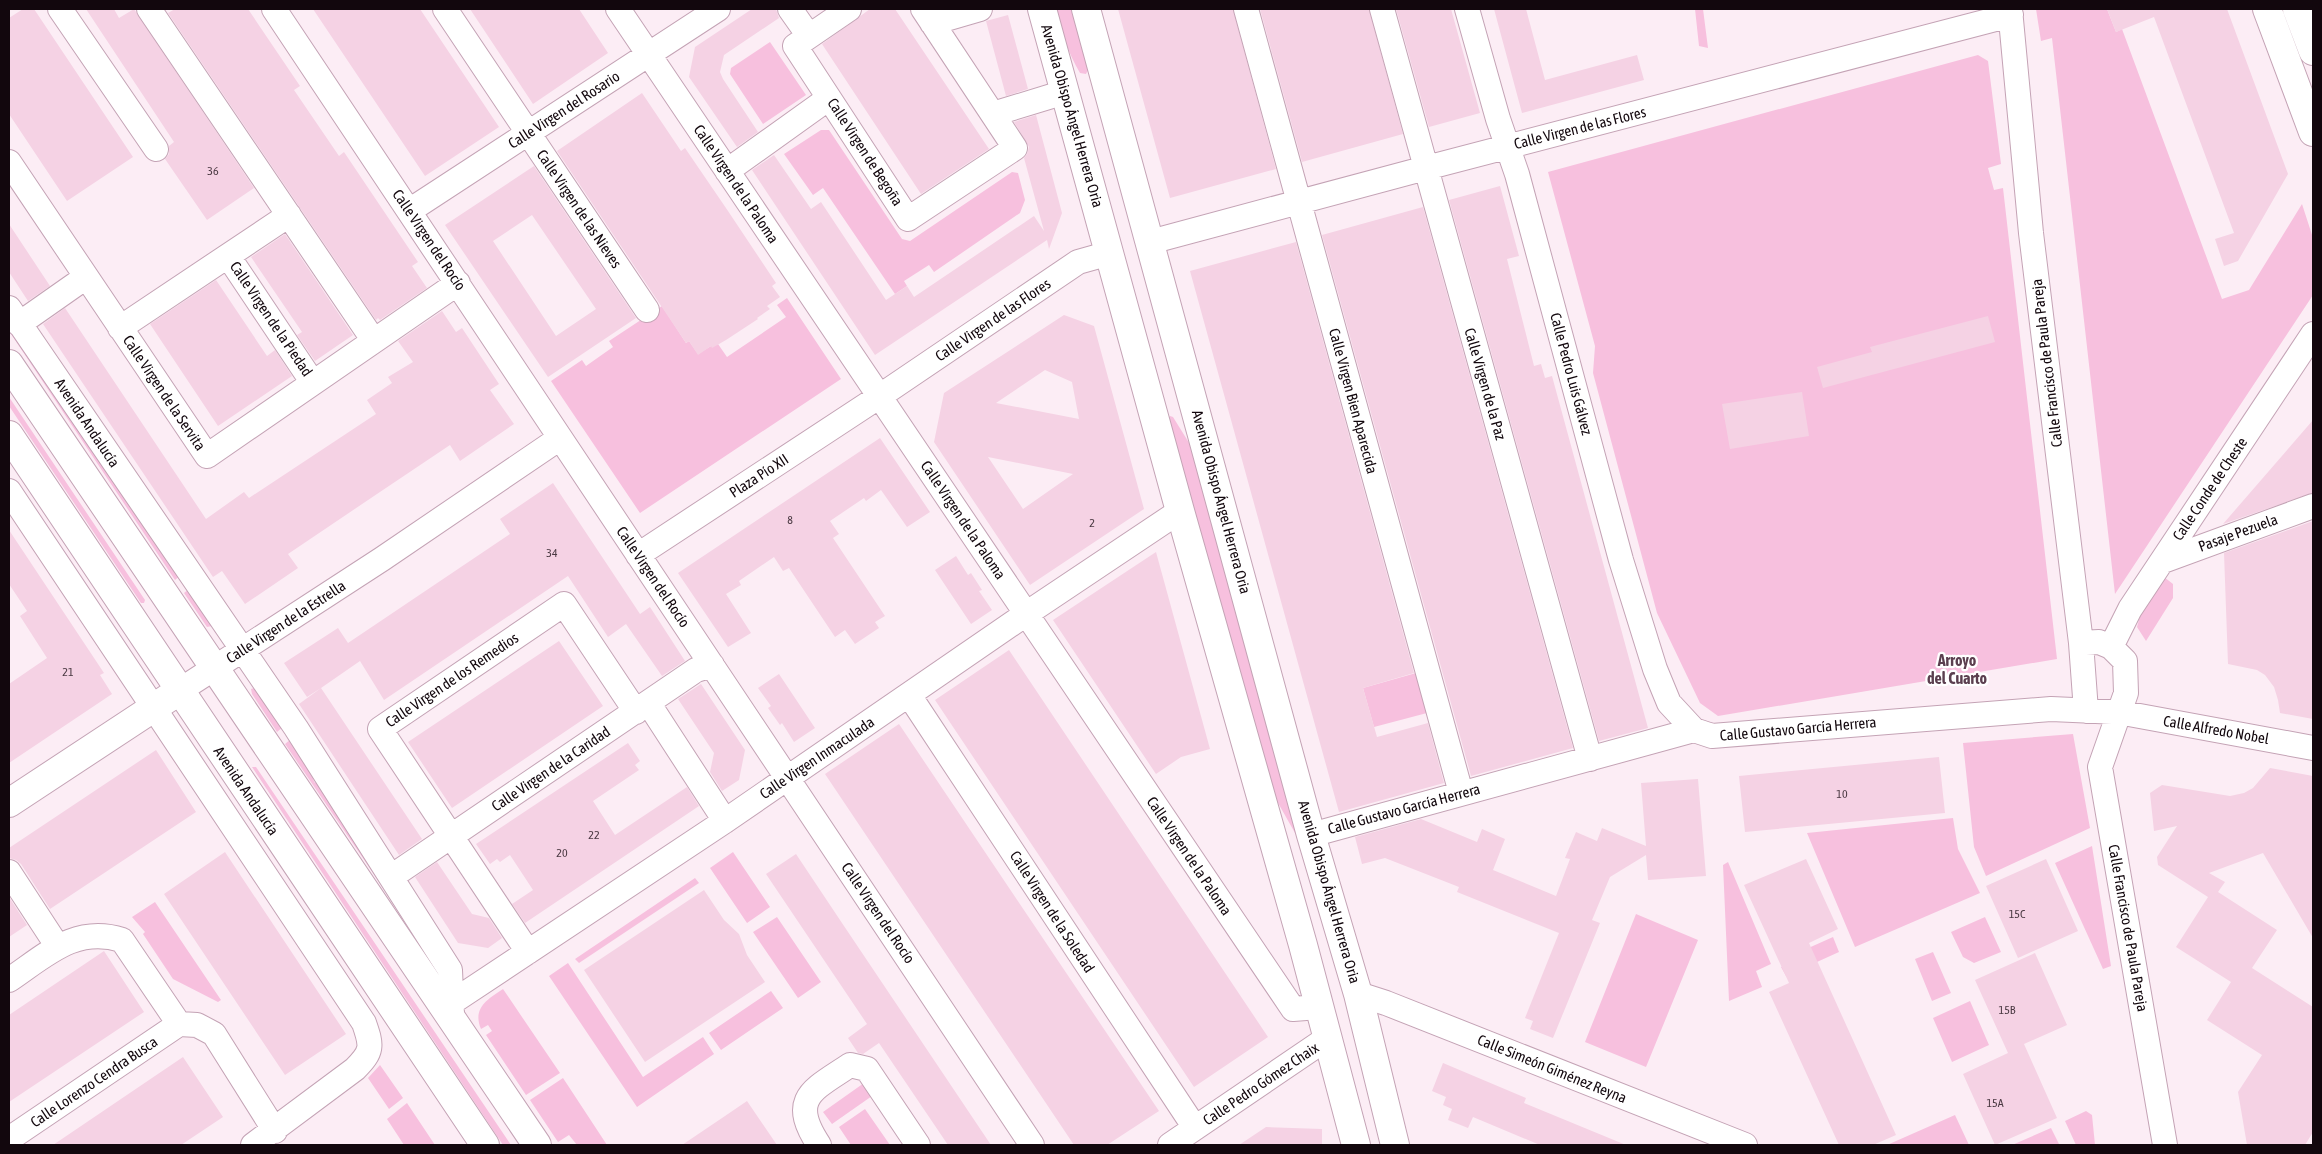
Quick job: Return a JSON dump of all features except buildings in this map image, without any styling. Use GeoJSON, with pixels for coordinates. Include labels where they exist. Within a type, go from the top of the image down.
{"type":"FeatureCollection","features":[{"type":"Feature","properties":{"kind":"main road","name":"Avenida Obispo Ángel Herrera Oria"},"geometry":{"type":"LineString","coordinates":[[1042,9],[1180,511],[1303,945],[1326,1039],[1356,1145]]}},
{"type":"Feature","properties":{"kind":"main road","name":"Avenida Obispo Ángel Herrera Oria"},"geometry":{"type":"LineString","coordinates":[[1086,9],[1311,835],[1358,994],[1394,1145]]}},
{"type":"Feature","properties":{"kind":"main road"},"geometry":{"type":"LineString","coordinates":[[2267,9],[2310,123]]}},
{"type":"Feature","properties":{"kind":"main road"},"geometry":{"type":"LineString","coordinates":[[2298,9],[2313,50]]}},
{"type":"Feature","properties":{"kind":"main road"},"geometry":{"type":"LineString","coordinates":[[1110,253],[1150,242]]}},
{"type":"Feature","properties":{"kind":"main road"},"geometry":{"type":"LineString","coordinates":[[9,364],[214,669],[452,1012],[537,1145]]}},
{"type":"Feature","properties":{"kind":"main road","name":"Avenida Andalucía"},"geometry":{"type":"LineString","coordinates":[[9,435],[485,1145]]}},
{"type":"Feature","properties":{"kind":"main road","name":"Calle Virgen de la Estrella"},"geometry":{"type":"LineString","coordinates":[[9,803],[179,691]]}},
{"type":"Feature","properties":{"kind":"main road","name":"Avenida Obispo Ángel Herrera Oria"},"geometry":{"type":"LineString","coordinates":[[1303,945],[1328,982],[1358,994]]}},
{"type":"Feature","properties":{"kind":"main road"},"geometry":{"type":"LineString","coordinates":[[1319,1007],[1358,994]]}},
{"type":"Feature","properties":{"kind":"main road"},"geometry":{"type":"LineString","coordinates":[[1326,1039],[1336,1042],[1350,1054],[1376,1112],[1394,1145]]}},
{"type":"Feature","properties":{"kind":"street"},"geometry":{"type":"LineString","coordinates":[[60,9],[156,149]]}},
{"type":"Feature","properties":{"kind":"street"},"geometry":{"type":"LineString","coordinates":[[150,9],[374,341]]}},
{"type":"Feature","properties":{"kind":"street","name":"Calle Virgen del Rocío"},"geometry":{"type":"LineString","coordinates":[[274,9],[1032,1145]]}},
{"type":"Feature","properties":{"kind":"street","name":"Calle Virgen de las Nieves"},"geometry":{"type":"LineString","coordinates":[[445,9],[648,310]]}},
{"type":"Feature","properties":{"kind":"street","name":"Calle Virgen de la Paloma"},"geometry":{"type":"LineString","coordinates":[[618,9],[1293,1010],[1319,1007]]}},
{"type":"Feature","properties":{"kind":"street","name":"Calle Virgen del Rosario"},"geometry":{"type":"LineString","coordinates":[[409,211],[718,9]]}},
{"type":"Feature","properties":{"kind":"street"},"geometry":{"type":"LineString","coordinates":[[790,9],[809,36],[849,9]]}},
{"type":"Feature","properties":{"kind":"street"},"geometry":{"type":"LineString","coordinates":[[980,9],[927,16],[993,114],[1065,92]]}},
{"type":"Feature","properties":{"kind":"street","name":"Calle Virgen Bien Aparecida"},"geometry":{"type":"LineString","coordinates":[[1246,9],[1461,794]]}},
{"type":"Feature","properties":{"kind":"street","name":"Calle Virgen de la Paz"},"geometry":{"type":"LineString","coordinates":[[1382,9],[1590,759]]}},
{"type":"Feature","properties":{"kind":"street","name":"Calle Pedro Luis Gálvez"},"geometry":{"type":"LineString","coordinates":[[1467,9],[1508,146],[1622,560],[1655,669],[1669,703],[1694,730]]}},
{"type":"Feature","properties":{"kind":"street","name":"Calle Virgen de las Flores"},"geometry":{"type":"LineString","coordinates":[[1150,242],[2010,12]]}},
{"type":"Feature","properties":{"kind":"street","name":"Calle Francisco de Paula Pareja"},"geometry":{"type":"LineString","coordinates":[[2010,12],[2031,232],[2081,644],[2086,711]]}},
{"type":"Feature","properties":{"kind":"street","name":"Calle Virgen de Begoña"},"geometry":{"type":"LineString","coordinates":[[809,36],[795,46],[908,219],[1015,148],[993,114]]}},
{"type":"Feature","properties":{"kind":"street"},"geometry":{"type":"LineString","coordinates":[[727,170],[830,98]]}},
{"type":"Feature","properties":{"kind":"street","name":"Calle Virgen de la Servita"},"geometry":{"type":"LineString","coordinates":[[9,162],[207,456],[458,283]]}},
{"type":"Feature","properties":{"kind":"street"},"geometry":{"type":"LineString","coordinates":[[120,328],[289,215]]}},
{"type":"Feature","properties":{"kind":"street","name":"Calle Virgen de las Flores"},"geometry":{"type":"LineString","coordinates":[[880,396],[1078,262],[1110,253]]}},
{"type":"Feature","properties":{"kind":"street","name":"Calle Virgen de la Piedad"},"geometry":{"type":"LineString","coordinates":[[228,256],[313,383]]}},
{"type":"Feature","properties":{"kind":"street"},"geometry":{"type":"LineString","coordinates":[[14,316],[86,277]]}},
{"type":"Feature","properties":{"kind":"street","name":"Avenida Andalucía"},"geometry":{"type":"LineString","coordinates":[[14,316],[296,728],[450,970],[452,1012]]}},
{"type":"Feature","properties":{"kind":"street","name":"Calle Conde de Cheste"},"geometry":{"type":"LineString","coordinates":[[2111,647],[2130,608],[2313,334]]}},
{"type":"Feature","properties":{"kind":"street","name":"Plaza Pío XII"},"geometry":{"type":"LineString","coordinates":[[638,555],[880,396]]}},
{"type":"Feature","properties":{"kind":"street","name":"Calle Virgen de la Estrella"},"geometry":{"type":"LineString","coordinates":[[179,691],[382,559],[560,438]]}},
{"type":"Feature","properties":{"kind":"street","name":"Avenida Andalucía"},"geometry":{"type":"LineString","coordinates":[[9,491],[364,1023],[371,1043],[367,1057],[355,1069],[319,1094],[275,1130]]}},
{"type":"Feature","properties":{"kind":"street","name":"Pasaje Pezuela"},"geometry":{"type":"LineString","coordinates":[[2163,561],[2313,506]]}},
{"type":"Feature","properties":{"kind":"street","name":"Calle Virgen Inmaculada"},"geometry":{"type":"LineString","coordinates":[[452,1012],[528,952],[725,821],[1026,614],[1180,511]]}},
{"type":"Feature","properties":{"kind":"street","name":"Calle Virgen de los Remedios"},"geometry":{"type":"LineString","coordinates":[[528,952],[380,729],[564,604],[725,821]]}},
{"type":"Feature","properties":{"kind":"street"},"geometry":{"type":"LineString","coordinates":[[2081,644],[2099,642],[2111,647],[2125,662],[2126,692],[2118,712]]}},
{"type":"Feature","properties":{"kind":"street","name":"Calle Virgen de la Caridad"},"geometry":{"type":"LineString","coordinates":[[391,877],[696,670],[712,665]]}},
{"type":"Feature","properties":{"kind":"street","name":"Calle Virgen de la Soledad"},"geometry":{"type":"LineString","coordinates":[[909,695],[1195,1128]]}},
{"type":"Feature","properties":{"kind":"street","name":"Calle Gustavo García Herrera"},"geometry":{"type":"LineString","coordinates":[[1311,835],[1694,730],[1712,736],[2051,709],[2118,712]]}},
{"type":"Feature","properties":{"kind":"street","name":"Calle Francisco de Paula Pareja"},"geometry":{"type":"LineString","coordinates":[[2118,712],[2100,767],[2165,1145]]}},
{"type":"Feature","properties":{"kind":"street","name":"Calle Alfredo Nobel"},"geometry":{"type":"LineString","coordinates":[[2118,712],[2313,748]]}},
{"type":"Feature","properties":{"kind":"street"},"geometry":{"type":"LineString","coordinates":[[9,872],[58,946]]}},
{"type":"Feature","properties":{"kind":"street"},"geometry":{"type":"LineString","coordinates":[[9,980],[58,946],[75,938],[106,934],[122,940],[179,1024],[197,1025],[214,1034],[275,1130],[254,1145]]}},
{"type":"Feature","properties":{"kind":"street","name":"Calle Simeón Giménez Reyna"},"geometry":{"type":"LineString","coordinates":[[1358,994],[1386,1003],[1745,1145]]}},
{"type":"Feature","properties":{"kind":"street","name":"Calle Lorenzo Cendra Busca"},"geometry":{"type":"LineString","coordinates":[[9,1139],[179,1024]]}},
{"type":"Feature","properties":{"kind":"street","name":"Calle Pedro Gómez Chaix"},"geometry":{"type":"LineString","coordinates":[[1170,1145],[1326,1039]]}},
{"type":"Feature","properties":{"kind":"street"},"geometry":{"type":"LineString","coordinates":[[819,1145],[809,1130],[804,1106],[812,1091],[850,1065],[867,1069],[918,1145]]}},
{"type":"Feature","properties":{"kind":"shaded area"},"geometry":{"type":"Polygon","coordinates":[[[1055,9],[1071,9],[1088,70],[1086,74],[1080,73],[1072,57],[1062,34],[1055,9]]]}},
{"type":"Feature","properties":{"kind":"shaded area"},"geometry":{"type":"Polygon","coordinates":[[[1695,9],[1703,9],[1708,48],[1699,46],[1695,9]]]}},
{"type":"Feature","properties":{"kind":"shaded area"},"geometry":{"type":"Polygon","coordinates":[[[2036,9],[2107,9],[2116,32],[2122,29],[2222,299],[2249,290],[2302,204],[2313,238],[2313,295],[2115,594],[2052,38],[2041,41],[2036,9]]]}},
{"type":"Feature","properties":{"kind":"shaded area"},"geometry":{"type":"Polygon","coordinates":[[[770,42],[806,95],[763,124],[730,74],[731,68],[770,42]]]}},
{"type":"Feature","properties":{"kind":"shaded area"},"geometry":{"type":"Polygon","coordinates":[[[1978,55],[1988,61],[2001,164],[1988,168],[1994,190],[2003,188],[2057,659],[1718,716],[1700,703],[1657,613],[1593,373],[1595,346],[1548,172],[1978,55]]]}},
{"type":"Feature","properties":{"kind":"shaded area"},"geometry":{"type":"Polygon","coordinates":[[[821,130],[829,130],[902,239],[910,241],[1012,172],[1018,173],[1025,200],[1020,213],[934,272],[929,265],[904,281],[907,286],[895,294],[823,188],[813,195],[784,154],[821,130]]]}},
{"type":"Feature","properties":{"kind":"shaded area"},"geometry":{"type":"Polygon","coordinates":[[[787,298],[841,379],[640,513],[551,381],[582,360],[586,366],[613,347],[609,341],[662,306],[686,343],[689,341],[698,354],[718,344],[727,357],[786,317],[777,305],[787,298]]]}},
{"type":"Feature","properties":{"kind":"shaded area"},"geometry":{"type":"Polygon","coordinates":[[[9,318],[153,533],[149,535],[152,539],[155,537],[181,575],[175,580],[9,331],[9,318]]]}},
{"type":"Feature","properties":{"kind":"shaded area"},"geometry":{"type":"Polygon","coordinates":[[[9,397],[145,600],[144,603],[141,603],[9,406],[9,397]]]}},
{"type":"Feature","properties":{"kind":"shaded area"},"geometry":{"type":"Polygon","coordinates":[[[1170,416],[1173,417],[1191,446],[1298,833],[1295,833],[1273,794],[1168,419],[1170,416]]]}},
{"type":"Feature","properties":{"kind":"shaded area"},"geometry":{"type":"Polygon","coordinates":[[[2164,577],[2173,584],[2173,598],[2146,641],[2137,627],[2140,616],[2164,577]]]}},
{"type":"Feature","properties":{"kind":"shaded area"},"geometry":{"type":"Polygon","coordinates":[[[190,588],[212,626],[207,627],[184,593],[190,588]]]}},
{"type":"Feature","properties":{"kind":"shaded area"},"geometry":{"type":"Polygon","coordinates":[[[1416,673],[1427,713],[1374,727],[1363,688],[1416,673]]]}},
{"type":"Feature","properties":{"kind":"shaded area"},"geometry":{"type":"Polygon","coordinates":[[[254,688],[283,727],[277,732],[252,694],[251,689],[254,688]]]}},
{"type":"Feature","properties":{"kind":"shaded area"},"geometry":{"type":"Polygon","coordinates":[[[2073,734],[2090,828],[1986,876],[1974,847],[1963,743],[2073,734]]]}},
{"type":"Feature","properties":{"kind":"shaded area"},"geometry":{"type":"Polygon","coordinates":[[[291,739],[315,776],[313,779],[315,783],[318,782],[429,955],[285,744],[291,739]]]}},
{"type":"Feature","properties":{"kind":"shaded area"},"geometry":{"type":"Polygon","coordinates":[[[252,767],[256,767],[511,1145],[503,1145],[252,767]]]}},
{"type":"Feature","properties":{"kind":"shaded area"},"geometry":{"type":"Polygon","coordinates":[[[1953,818],[1958,849],[1980,893],[1855,947],[1807,833],[1953,818]]]}},
{"type":"Feature","properties":{"kind":"shaded area"},"geometry":{"type":"Polygon","coordinates":[[[2092,846],[2111,966],[2103,969],[2055,863],[2092,846]]]}},
{"type":"Feature","properties":{"kind":"shaded area"},"geometry":{"type":"Polygon","coordinates":[[[733,852],[770,907],[747,923],[710,868],[733,852]]]}},
{"type":"Feature","properties":{"kind":"shaded area"},"geometry":{"type":"Polygon","coordinates":[[[1728,862],[1771,964],[1756,971],[1762,987],[1729,1001],[1723,865],[1728,862]]]}},
{"type":"Feature","properties":{"kind":"shaded area"},"geometry":{"type":"Polygon","coordinates":[[[695,878],[699,883],[579,963],[575,959],[695,878]]]}},
{"type":"Feature","properties":{"kind":"shaded area"},"geometry":{"type":"Polygon","coordinates":[[[155,902],[221,1000],[218,1002],[173,979],[143,934],[145,932],[132,917],[155,902]]]}},
{"type":"Feature","properties":{"kind":"shaded area"},"geometry":{"type":"Polygon","coordinates":[[[1636,914],[1698,940],[1646,1067],[1585,1042],[1636,914]]]}},
{"type":"Feature","properties":{"kind":"shaded area"},"geometry":{"type":"Polygon","coordinates":[[[777,917],[821,982],[798,998],[753,932],[777,917]]]}},
{"type":"Feature","properties":{"kind":"shaded area"},"geometry":{"type":"Polygon","coordinates":[[[1985,917],[2001,952],[1974,963],[1963,957],[1951,932],[1985,917]]]}},
{"type":"Feature","properties":{"kind":"shaded area"},"geometry":{"type":"Polygon","coordinates":[[[1833,937],[1839,952],[1786,976],[1781,967],[1805,956],[1804,950],[1833,937]]]}},
{"type":"Feature","properties":{"kind":"shaded area"},"geometry":{"type":"Polygon","coordinates":[[[1933,952],[1951,993],[1932,1001],[1915,959],[1933,952]]]}},
{"type":"Feature","properties":{"kind":"shaded area"},"geometry":{"type":"Polygon","coordinates":[[[568,963],[643,1077],[703,1037],[714,1054],[637,1107],[549,976],[568,963]]]}},
{"type":"Feature","properties":{"kind":"shaded area"},"geometry":{"type":"Polygon","coordinates":[[[503,989],[560,1073],[526,1095],[486,1035],[492,1031],[488,1025],[481,1029],[479,1022],[480,1010],[483,1005],[503,989]]]}},
{"type":"Feature","properties":{"kind":"shaded area"},"geometry":{"type":"Polygon","coordinates":[[[771,991],[783,1008],[721,1050],[709,1033],[771,991]]]}},
{"type":"Feature","properties":{"kind":"shaded area"},"geometry":{"type":"Polygon","coordinates":[[[1970,1001],[1989,1045],[1952,1062],[1933,1018],[1970,1001]]]}},
{"type":"Feature","properties":{"kind":"shaded area"},"geometry":{"type":"Polygon","coordinates":[[[380,1065],[403,1098],[389,1109],[368,1078],[380,1065]]]}},
{"type":"Feature","properties":{"kind":"shaded area"},"geometry":{"type":"Polygon","coordinates":[[[563,1078],[607,1145],[577,1145],[569,1135],[558,1142],[530,1100],[563,1078]]]}},
{"type":"Feature","properties":{"kind":"shaded area"},"geometry":{"type":"Polygon","coordinates":[[[864,1083],[872,1096],[832,1124],[823,1112],[864,1083]]]}},
{"type":"Feature","properties":{"kind":"shaded area"},"geometry":{"type":"Polygon","coordinates":[[[407,1103],[435,1145],[404,1145],[387,1119],[407,1103]]]}},
{"type":"Feature","properties":{"kind":"shaded area"},"geometry":{"type":"Polygon","coordinates":[[[865,1109],[890,1145],[851,1145],[839,1127],[865,1109]]]}},
{"type":"Feature","properties":{"kind":"shaded area"},"geometry":{"type":"Polygon","coordinates":[[[2086,1111],[2092,1115],[2095,1145],[2076,1145],[2065,1121],[2086,1111]]]}},
{"type":"Feature","properties":{"kind":"shaded area"},"geometry":{"type":"Polygon","coordinates":[[[1955,1115],[1969,1145],[1887,1145],[1955,1115]]]}},
{"type":"Feature","properties":{"kind":"shaded area"},"geometry":{"type":"Polygon","coordinates":[[[2051,1128],[2059,1144],[2057,1145],[2012,1145],[2051,1128]]]}},
{"type":"Feature","properties":{"kind":"district","name":"Arroyo del Cuarto"},"geometry":{"type":"Point","coordinates":[1957,669]}}]}
